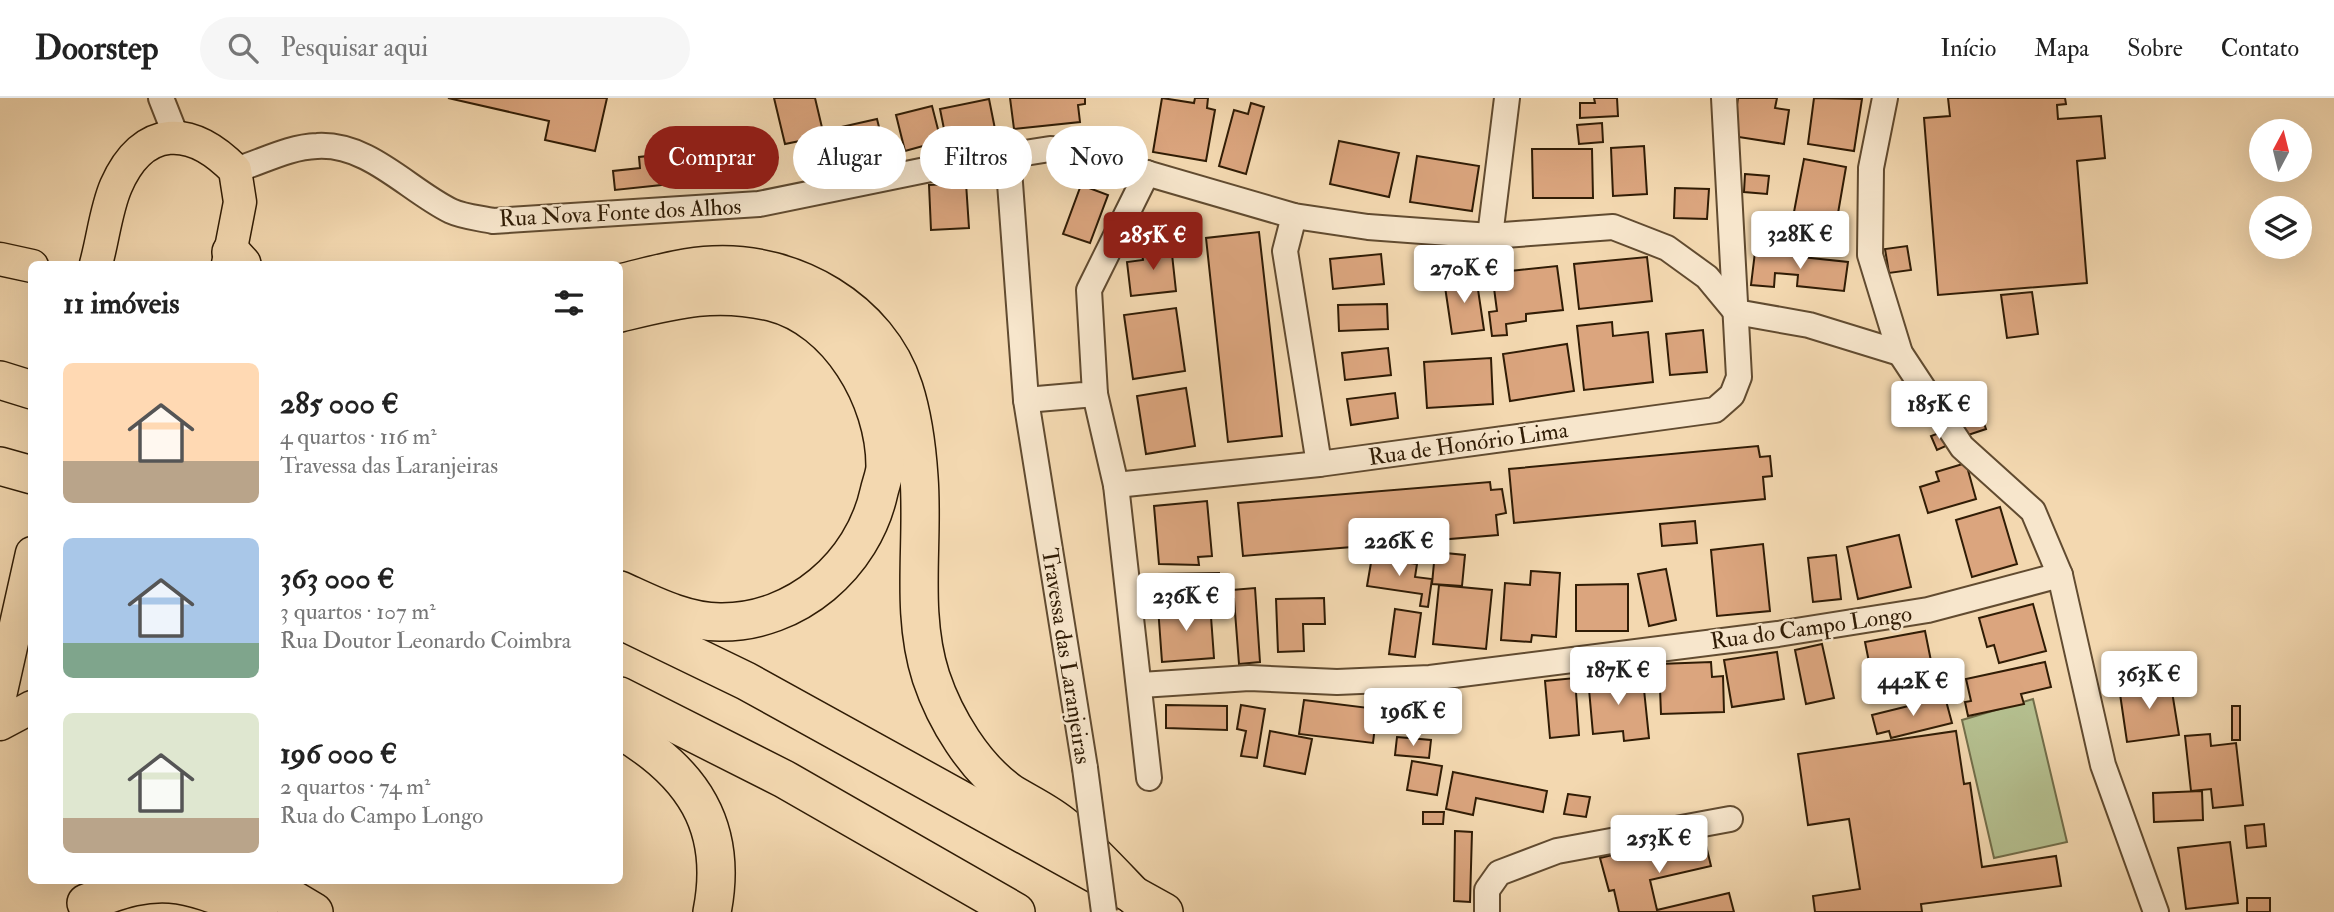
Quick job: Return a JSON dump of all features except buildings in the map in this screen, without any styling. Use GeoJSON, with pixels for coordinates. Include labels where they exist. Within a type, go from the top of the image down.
{"type":"FeatureCollection","features":[{"type":"Feature","properties":{"kind":"highway"},"geometry":{"type":"LineString","coordinates":[[623,282],[714,265],[773,270],[815,286],[854,311],[880,343],[903,385],[913,422],[919,478],[921,633],[932,678],[965,746],[1008,791],[1063,825],[1135,907]]}},
{"type":"Feature","properties":{"kind":"highway"},"geometry":{"type":"LineString","coordinates":[[623,312],[692,295],[737,296],[774,303],[809,320],[842,348],[868,388],[885,466],[876,508],[860,544],[837,573],[799,602],[758,618],[719,622],[671,613],[623,591]]}},
{"type":"Feature","properties":{"kind":"highway"},"geometry":{"type":"LineString","coordinates":[[0,380],[28,389]]}},
{"type":"Feature","properties":{"kind":"highway"},"geometry":{"type":"LineString","coordinates":[[0,466],[28,474]]}},
{"type":"Feature","properties":{"kind":"highway"},"geometry":{"type":"LineString","coordinates":[[623,621],[746,681],[1135,907]]}},
{"type":"Feature","properties":{"kind":"highway"},"geometry":{"type":"LineString","coordinates":[[623,698],[784,779],[1016,912]]}},
{"type":"Feature","properties":{"kind":"highway"},"geometry":{"type":"LineString","coordinates":[[623,732],[652,749],[685,780],[705,816],[716,852],[712,912]]}},
{"type":"Feature","properties":{"kind":"highway"},"geometry":{"type":"LineString","coordinates":[[87,899],[142,884]]}},
{"type":"Feature","properties":{"kind":"highway"},"geometry":{"type":"LineString","coordinates":[[171,884],[189,886],[259,912]]}},
{"type":"Feature","properties":{"kind":"highway"},"geometry":{"type":"LineString","coordinates":[[264,884],[314,912]]}},
{"type":"Feature","properties":{"kind":"main road"},"geometry":{"type":"LineString","coordinates":[[97,261],[115,188],[128,163],[143,146],[176,136],[202,143],[235,170],[240,202],[234,260]]}},
{"type":"Feature","properties":{"kind":"main road"},"geometry":{"type":"LineString","coordinates":[[0,259],[28,265]]}},
{"type":"Feature","properties":{"kind":"main road"},"geometry":{"type":"LineString","coordinates":[[0,696],[28,571]]}},
{"type":"Feature","properties":{"kind":"main road"},"geometry":{"type":"LineString","coordinates":[[25,584],[28,627]]}},
{"type":"Feature","properties":{"kind":"main road"},"geometry":{"type":"LineString","coordinates":[[0,724],[28,709]]}},
{"type":"Feature","properties":{"kind":"street"},"geometry":{"type":"LineString","coordinates":[[161,98],[176,136]]}},
{"type":"Feature","properties":{"kind":"street"},"geometry":{"type":"LineString","coordinates":[[1490,236],[1507,98]]}},
{"type":"Feature","properties":{"kind":"street","name":"Rua de Honório Lima"},"geometry":{"type":"LineString","coordinates":[[1116,485],[1319,464],[1715,410],[1732,395],[1739,377],[1724,98]]}},
{"type":"Feature","properties":{"kind":"street"},"geometry":{"type":"LineString","coordinates":[[1885,98],[1871,168],[1870,255],[1900,353],[1962,447],[2033,511],[2060,575],[2103,765],[2156,912]]}},
{"type":"Feature","properties":{"kind":"street","name":"Rua Nova Fonte dos Alhos"},"geometry":{"type":"LineString","coordinates":[[235,170],[293,149],[329,146],[359,154],[454,212],[493,221],[552,220],[759,204],[920,173]]}},
{"type":"Feature","properties":{"kind":"street","name":"Rua Nova Fonte dos Alhos"},"geometry":{"type":"LineString","coordinates":[[1148,173],[1294,216],[1368,228],[1490,236],[1613,227],[1667,248],[1707,276],[1736,312]]}},
{"type":"Feature","properties":{"kind":"street","name":"Travessa das Laranjeiras"},"geometry":{"type":"LineString","coordinates":[[1010,189],[1026,400],[1085,768],[1135,907]]}},
{"type":"Feature","properties":{"kind":"street"},"geometry":{"type":"LineString","coordinates":[[1139,189],[1089,290],[1096,394],[1116,485],[1141,685],[1149,778]]}},
{"type":"Feature","properties":{"kind":"street"},"geometry":{"type":"LineString","coordinates":[[1294,216],[1285,251],[1319,464]]}},
{"type":"Feature","properties":{"kind":"street"},"geometry":{"type":"LineString","coordinates":[[1736,312],[1809,325],[1900,353]]}},
{"type":"Feature","properties":{"kind":"street"},"geometry":{"type":"LineString","coordinates":[[1026,400],[1096,394]]}},
{"type":"Feature","properties":{"kind":"street","name":"Rua do Campo Longo"},"geometry":{"type":"LineString","coordinates":[[1141,685],[1249,678],[1338,682],[1430,678],[1778,634],[1914,612],[2060,575]]}},
{"type":"Feature","properties":{"kind":"street"},"geometry":{"type":"LineString","coordinates":[[1487,912],[1487,890],[1499,873],[1557,850],[1730,818]]}},
{"type":"Feature","properties":{"kind":"green space"},"geometry":{"type":"Polygon","coordinates":[[[2033,699],[2067,842],[1994,858],[1962,720],[2033,699]]]}}]}
